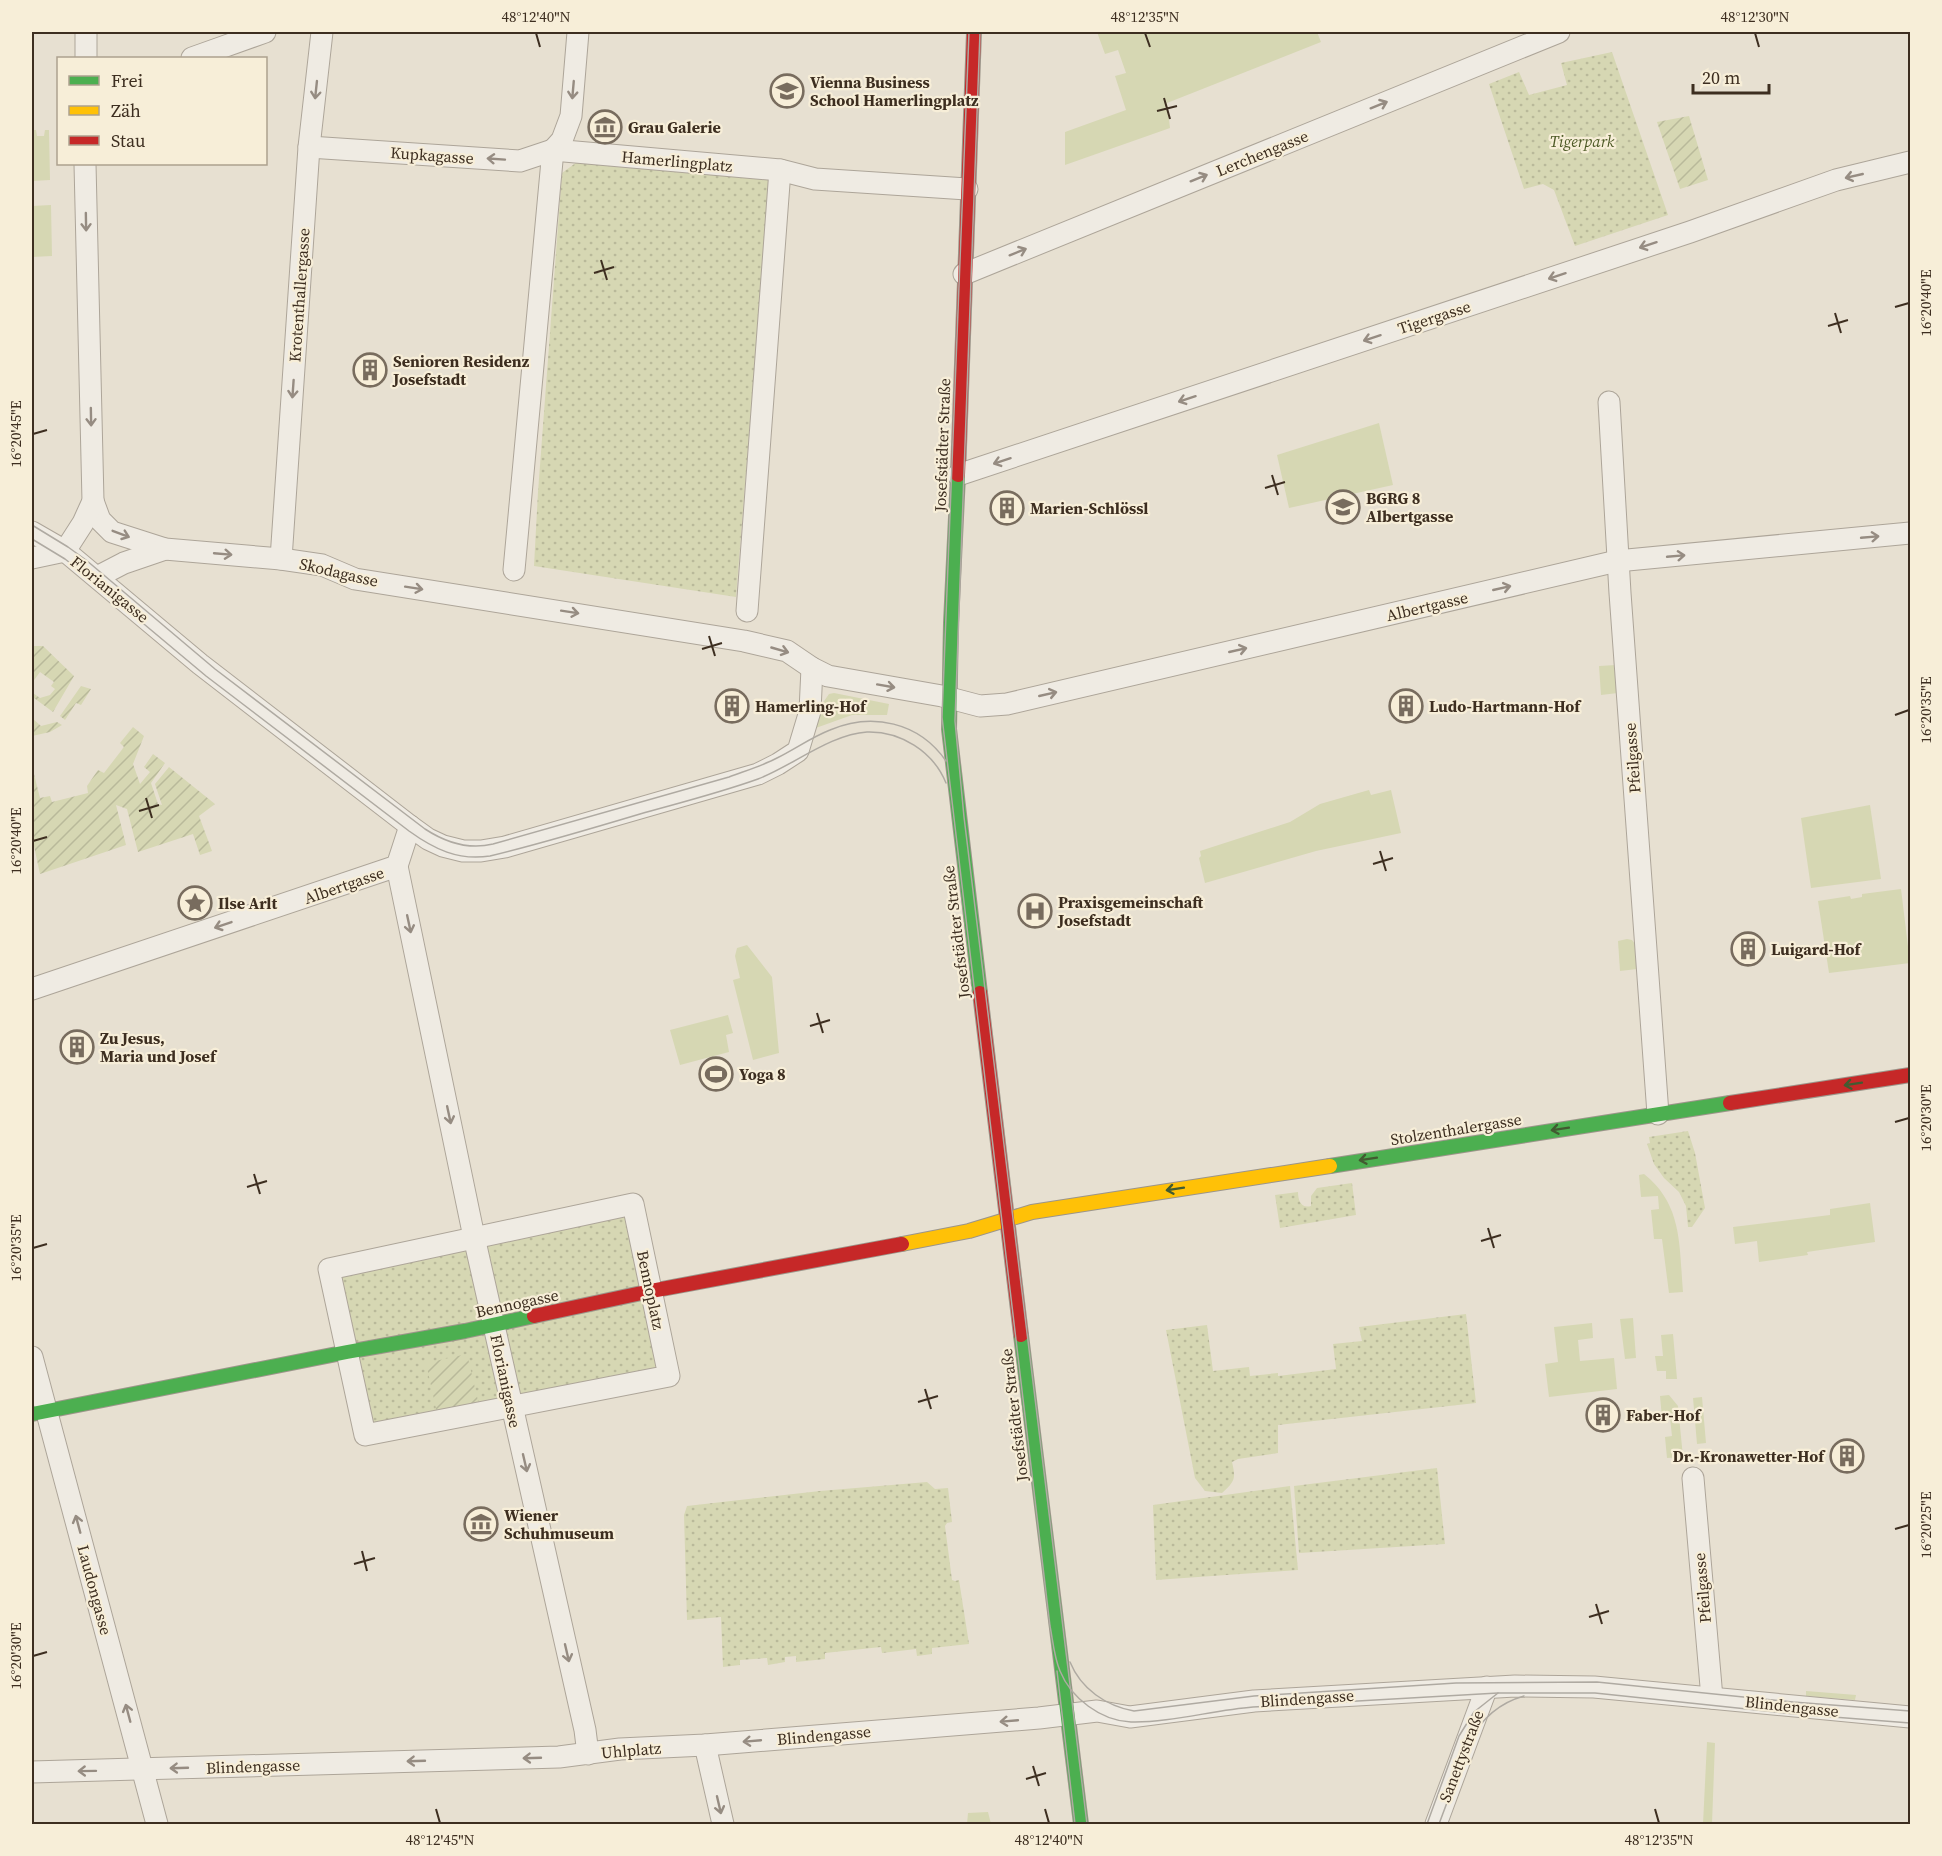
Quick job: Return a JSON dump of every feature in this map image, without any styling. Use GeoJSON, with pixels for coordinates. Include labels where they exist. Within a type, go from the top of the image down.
{"type":"FeatureCollection","features":[{"type":"Feature","properties":{"kind":"street"},"geometry":{"type":"LineString","coordinates":[[86,32],[86,57]]}},
{"type":"Feature","properties":{"kind":"street"},"geometry":{"type":"LineString","coordinates":[[195,57],[265,32]]}},
{"type":"Feature","properties":{"kind":"street","name":"Krotenthallergasse"},"geometry":{"type":"LineString","coordinates":[[281,559],[309,147],[322,32]]}},
{"type":"Feature","properties":{"kind":"street"},"geometry":{"type":"LineString","coordinates":[[514,570],[553,150],[562,140],[571,116],[578,32]]}},
{"type":"Feature","properties":{"kind":"street","name":"Josefstädter Straße"},"geometry":{"type":"LineString","coordinates":[[974,32],[951,623],[949,729],[1081,1824]]}},
{"type":"Feature","properties":{"kind":"street","name":"Lerchengasse"},"geometry":{"type":"LineString","coordinates":[[964,274],[1559,32]]}},
{"type":"Feature","properties":{"kind":"street","name":"Kupkagasse"},"geometry":{"type":"LineString","coordinates":[[309,147],[519,160],[553,150]]}},
{"type":"Feature","properties":{"kind":"street","name":"Hamerlingplatz"},"geometry":{"type":"LineString","coordinates":[[553,150],[780,170]]}},
{"type":"Feature","properties":{"kind":"street","name":"Tigergasse"},"geometry":{"type":"LineString","coordinates":[[958,475],[1673,237],[1836,180],[1911,162]]}},
{"type":"Feature","properties":{"kind":"street","name":"Florianigasse"},"geometry":{"type":"LineString","coordinates":[[85,165],[93,501],[83,524],[65,551],[200,664],[410,826]]}},
{"type":"Feature","properties":{"kind":"street"},"geometry":{"type":"LineString","coordinates":[[747,610],[780,170],[815,179],[967,189]]}},
{"type":"Feature","properties":{"kind":"street","name":"Pfeilgasse"},"geometry":{"type":"LineString","coordinates":[[1609,402],[1617,561],[1658,1114]]}},
{"type":"Feature","properties":{"kind":"street","name":"Skodagasse"},"geometry":{"type":"LineString","coordinates":[[93,501],[100,520],[112,532],[165,549],[281,559],[322,565],[356,579],[744,640],[787,651],[820,672]]}},
{"type":"Feature","properties":{"kind":"street"},"geometry":{"type":"LineString","coordinates":[[32,532],[65,551]]}},
{"type":"Feature","properties":{"kind":"street","name":"Albertgasse"},"geometry":{"type":"LineString","coordinates":[[820,672],[980,706],[1007,704],[1617,561],[1911,533]]}},
{"type":"Feature","properties":{"kind":"street","name":"Skodagasse"},"geometry":{"type":"LineString","coordinates":[[97,577],[124,563],[165,549]]}},
{"type":"Feature","properties":{"kind":"street"},"geometry":{"type":"LineString","coordinates":[[32,558],[65,551]]}},
{"type":"Feature","properties":{"kind":"street"},"geometry":{"type":"LineString","coordinates":[[410,826],[443,846],[464,851],[489,850],[732,782],[778,764],[798,751],[820,672]]}},
{"type":"Feature","properties":{"kind":"street","name":"Albertgasse"},"geometry":{"type":"LineString","coordinates":[[32,989],[397,866],[410,826]]}},
{"type":"Feature","properties":{"kind":"street","name":"Florianigasse"},"geometry":{"type":"LineString","coordinates":[[397,866],[474,1237],[585,1730],[588,1754]]}},
{"type":"Feature","properties":{"kind":"street","name":"Stolzenthalergasse"},"geometry":{"type":"LineString","coordinates":[[1007,1219],[1032,1212],[1911,1075]]}},
{"type":"Feature","properties":{"kind":"street","name":"Bennoplatz"},"geometry":{"type":"LineString","coordinates":[[633,1204],[669,1376],[365,1435],[329,1269],[474,1237],[633,1204]]}},
{"type":"Feature","properties":{"kind":"street","name":"Bennogasse"},"geometry":{"type":"LineString","coordinates":[[39,1412],[494,1324],[651,1291],[969,1231],[1007,1219]]}},
{"type":"Feature","properties":{"kind":"street","name":"Laudongasse"},"geometry":{"type":"LineString","coordinates":[[32,1357],[39,1412],[144,1769],[157,1824]]}},
{"type":"Feature","properties":{"kind":"street","name":"Pfeilgasse"},"geometry":{"type":"LineString","coordinates":[[1693,1478],[1712,1698]]}},
{"type":"Feature","properties":{"kind":"street","name":"Blindengasse"},"geometry":{"type":"LineString","coordinates":[[705,1745],[1067,1714],[1097,1712],[1130,1717],[1254,1701],[1487,1687],[1594,1687],[1911,1717]]}},
{"type":"Feature","properties":{"kind":"street","name":"Sanettystraße"},"geometry":{"type":"LineString","coordinates":[[1436,1824],[1487,1687]]}},
{"type":"Feature","properties":{"kind":"street"},"geometry":{"type":"LineString","coordinates":[[705,1745],[723,1824]]}},
{"type":"Feature","properties":{"kind":"street","name":"Uhlplatz"},"geometry":{"type":"LineString","coordinates":[[475,1760],[559,1757],[620,1749],[705,1745]]}},
{"type":"Feature","properties":{"kind":"street","name":"Blindengasse"},"geometry":{"type":"LineString","coordinates":[[32,1772],[475,1760]]}},
{"type":"Feature","properties":{"kind":"green space"},"geometry":{"type":"Polygon","coordinates":[[[1097,32],[1317,32],[1321,42],[1167,103],[1170,128],[1065,165],[1065,132],[1126,110],[1115,76],[1126,73],[1118,50],[1105,54],[1097,32]]]}},
{"type":"Feature","properties":{"kind":"green space","name":"Tigerpark"},"geometry":{"type":"Polygon","coordinates":[[[1612,52],[1668,215],[1575,246],[1554,190],[1543,184],[1524,189],[1489,84],[1519,72],[1529,95],[1567,85],[1561,63],[1612,52]]]}},
{"type":"Feature","properties":{"kind":"green space"},"geometry":{"type":"Polygon","coordinates":[[[1689,116],[1708,180],[1680,189],[1657,122],[1689,116]]]}},
{"type":"Feature","properties":{"kind":"green space"},"geometry":{"type":"Polygon","coordinates":[[[32,130],[36,130],[37,136],[44,136],[45,130],[49,130],[50,180],[32,181],[32,130]]]}},
{"type":"Feature","properties":{"kind":"green space"},"geometry":{"type":"Polygon","coordinates":[[[577,162],[770,175],[736,597],[534,566],[562,173],[577,162]]]}},
{"type":"Feature","properties":{"kind":"green space"},"geometry":{"type":"Polygon","coordinates":[[[51,205],[52,256],[32,257],[32,206],[51,205]]]}},
{"type":"Feature","properties":{"kind":"green space"},"geometry":{"type":"Polygon","coordinates":[[[1379,423],[1393,485],[1289,508],[1277,455],[1379,423]]]}},
{"type":"Feature","properties":{"kind":"green space"},"geometry":{"type":"Polygon","coordinates":[[[32,646],[43,646],[74,676],[53,712],[32,698],[33,693],[40,698],[50,695],[55,689],[51,686],[54,682],[40,672],[32,683],[32,646]]]}},
{"type":"Feature","properties":{"kind":"green space"},"geometry":{"type":"Polygon","coordinates":[[[1616,665],[1618,693],[1601,695],[1599,666],[1616,665]]]}},
{"type":"Feature","properties":{"kind":"green space"},"geometry":{"type":"Polygon","coordinates":[[[81,686],[91,689],[81,705],[76,703],[65,720],[60,716],[81,686]]]}},
{"type":"Feature","properties":{"kind":"green space"},"geometry":{"type":"Polygon","coordinates":[[[834,693],[889,704],[887,715],[852,715],[813,729],[822,704],[829,694],[834,693]]]}},
{"type":"Feature","properties":{"kind":"green space"},"geometry":{"type":"Polygon","coordinates":[[[32,718],[41,726],[57,722],[62,725],[50,732],[32,736],[32,718]]]}},
{"type":"Feature","properties":{"kind":"green space"},"geometry":{"type":"Polygon","coordinates":[[[133,727],[144,736],[133,764],[140,784],[150,772],[144,767],[153,754],[165,763],[151,783],[158,804],[162,805],[155,784],[169,767],[215,804],[199,816],[212,851],[200,855],[193,834],[138,852],[127,809],[116,805],[126,845],[40,874],[32,837],[32,766],[40,798],[50,796],[52,802],[88,793],[87,786],[98,770],[104,773],[124,747],[120,743],[133,727]]]}},
{"type":"Feature","properties":{"kind":"green space"},"geometry":{"type":"Polygon","coordinates":[[[1369,790],[1371,795],[1391,790],[1401,833],[1316,851],[1205,883],[1199,858],[1200,851],[1290,822],[1320,804],[1369,790]]]}},
{"type":"Feature","properties":{"kind":"green space"},"geometry":{"type":"Polygon","coordinates":[[[1870,805],[1881,879],[1811,888],[1801,818],[1870,805]]]}},
{"type":"Feature","properties":{"kind":"green space"},"geometry":{"type":"Polygon","coordinates":[[[1901,889],[1910,963],[1829,973],[1818,901],[1850,896],[1851,899],[1862,897],[1862,894],[1901,889]]]}},
{"type":"Feature","properties":{"kind":"green space"},"geometry":{"type":"Polygon","coordinates":[[[1632,940],[1635,944],[1637,969],[1620,971],[1618,941],[1632,940]]]}},
{"type":"Feature","properties":{"kind":"green space"},"geometry":{"type":"Polygon","coordinates":[[[747,945],[772,977],[779,1053],[753,1060],[733,980],[740,978],[735,956],[737,948],[747,945]]]}},
{"type":"Feature","properties":{"kind":"green space"},"geometry":{"type":"Polygon","coordinates":[[[728,1015],[733,1033],[726,1035],[729,1052],[680,1065],[670,1030],[728,1015]]]}},
{"type":"Feature","properties":{"kind":"green space"},"geometry":{"type":"Polygon","coordinates":[[[1688,1131],[1695,1153],[1705,1208],[1692,1227],[1688,1227],[1686,1206],[1679,1192],[1664,1178],[1654,1164],[1647,1144],[1650,1143],[1649,1137],[1688,1131]]]}},
{"type":"Feature","properties":{"kind":"green space"},"geometry":{"type":"Polygon","coordinates":[[[1644,1174],[1657,1186],[1666,1199],[1677,1227],[1683,1292],[1669,1293],[1662,1239],[1654,1239],[1651,1210],[1659,1209],[1658,1196],[1641,1197],[1639,1175],[1644,1174]]]}},
{"type":"Feature","properties":{"kind":"green space"},"geometry":{"type":"Polygon","coordinates":[[[1352,1183],[1356,1215],[1280,1228],[1275,1195],[1298,1192],[1301,1203],[1308,1207],[1311,1206],[1311,1196],[1317,1188],[1352,1183]]]}},
{"type":"Feature","properties":{"kind":"green space"},"geometry":{"type":"Polygon","coordinates":[[[1870,1203],[1875,1242],[1759,1262],[1757,1241],[1735,1244],[1733,1227],[1830,1215],[1830,1209],[1870,1203]]]}},
{"type":"Feature","properties":{"kind":"green space"},"geometry":{"type":"Polygon","coordinates":[[[633,1204],[669,1376],[365,1435],[329,1269],[633,1204]]]}},
{"type":"Feature","properties":{"kind":"green space"},"geometry":{"type":"Polygon","coordinates":[[[1466,1314],[1476,1403],[1278,1425],[1278,1453],[1232,1462],[1233,1479],[1222,1493],[1205,1491],[1195,1478],[1166,1330],[1207,1325],[1213,1371],[1249,1367],[1250,1376],[1278,1373],[1278,1376],[1336,1369],[1333,1344],[1362,1341],[1359,1327],[1466,1314]]]}},
{"type":"Feature","properties":{"kind":"green space"},"geometry":{"type":"Polygon","coordinates":[[[1633,1318],[1636,1358],[1625,1359],[1620,1319],[1633,1318]]]}},
{"type":"Feature","properties":{"kind":"green space"},"geometry":{"type":"Polygon","coordinates":[[[1592,1323],[1593,1338],[1578,1340],[1580,1361],[1614,1358],[1617,1389],[1549,1397],[1545,1364],[1558,1362],[1554,1327],[1592,1323]]]}},
{"type":"Feature","properties":{"kind":"green space"},"geometry":{"type":"Polygon","coordinates":[[[1673,1334],[1677,1379],[1666,1379],[1666,1371],[1657,1371],[1655,1356],[1663,1356],[1661,1335],[1673,1334]]]}},
{"type":"Feature","properties":{"kind":"green space"},"geometry":{"type":"Polygon","coordinates":[[[467,1354],[479,1405],[437,1413],[426,1363],[467,1354]]]}},
{"type":"Feature","properties":{"kind":"green space"},"geometry":{"type":"Polygon","coordinates":[[[1669,1395],[1678,1406],[1683,1457],[1667,1458],[1665,1437],[1672,1436],[1670,1418],[1662,1418],[1660,1396],[1669,1395]]]}},
{"type":"Feature","properties":{"kind":"green space"},"geometry":{"type":"Polygon","coordinates":[[[1702,1397],[1706,1443],[1697,1444],[1693,1398],[1702,1397]]]}},
{"type":"Feature","properties":{"kind":"green space"},"geometry":{"type":"Polygon","coordinates":[[[1437,1468],[1445,1544],[1299,1553],[1294,1486],[1437,1468]]]}},
{"type":"Feature","properties":{"kind":"green space"},"geometry":{"type":"Polygon","coordinates":[[[927,1482],[935,1489],[948,1488],[952,1522],[945,1526],[952,1580],[959,1580],[969,1644],[932,1648],[932,1654],[917,1656],[916,1649],[882,1653],[881,1647],[825,1653],[825,1659],[796,1662],[796,1656],[785,1657],[785,1662],[768,1665],[767,1658],[740,1660],[740,1665],[723,1667],[721,1617],[687,1620],[684,1515],[687,1506],[927,1482]]]}},
{"type":"Feature","properties":{"kind":"green space"},"geometry":{"type":"Polygon","coordinates":[[[1290,1486],[1298,1570],[1156,1580],[1153,1505],[1290,1486]]]}},
{"type":"Feature","properties":{"kind":"green space"},"geometry":{"type":"Polygon","coordinates":[[[1806,1691],[1856,1695],[1855,1700],[1806,1696],[1806,1691]]]}},
{"type":"Feature","properties":{"kind":"green space"},"geometry":{"type":"Polygon","coordinates":[[[1707,1742],[1715,1743],[1712,1824],[1703,1824],[1707,1742]]]}},
{"type":"Feature","properties":{"kind":"green space"},"geometry":{"type":"Polygon","coordinates":[[[988,1812],[991,1824],[967,1824],[968,1813],[988,1812]]]}},
{"type":"Feature","properties":{"kind":"tram line"},"geometry":{"type":"LineString","coordinates":[[969,32],[942,717],[1050,1626],[1056,1660],[1065,1681],[1079,1699],[1098,1713],[1120,1721],[1131,1722],[1146,1722],[1253,1707],[1498,1693],[1595,1693],[1795,1714],[1910,1723]]}},
{"type":"Feature","properties":{"kind":"tram line"},"geometry":{"type":"LineString","coordinates":[[980,32],[955,721],[964,817],[1087,1824]]}},
{"type":"Feature","properties":{"kind":"tram line"},"geometry":{"type":"LineString","coordinates":[[32,525],[86,560],[215,669],[425,829],[457,844],[475,846],[493,844],[729,777],[771,761],[830,730],[862,722],[894,724],[909,729],[935,748],[946,761]]}},
{"type":"Feature","properties":{"kind":"tram line"},"geometry":{"type":"LineString","coordinates":[[32,539],[65,559],[206,676],[409,831],[437,848],[457,855],[490,856],[714,793],[758,779],[826,744],[853,734],[879,733],[903,739],[933,761],[946,783]]}},
{"type":"Feature","properties":{"kind":"tram line"},"geometry":{"type":"LineString","coordinates":[[1070,1662],[1081,1680],[1096,1695],[1114,1705],[1134,1711],[1254,1696],[1456,1683],[1597,1682],[1793,1702],[1910,1711]]}},
{"type":"Feature","properties":{"kind":"tram line"},"geometry":{"type":"LineString","coordinates":[[1057,1671],[1075,1824]]}},
{"type":"Feature","properties":{"kind":"tram line"},"geometry":{"type":"LineString","coordinates":[[1427,1824],[1459,1736],[1474,1712],[1498,1693]]}},
{"type":"Feature","properties":{"kind":"tram line"},"geometry":{"type":"LineString","coordinates":[[1439,1824],[1475,1733],[1492,1712],[1524,1696]]}},
{"type":"Feature","properties":{"kind":"traffic: fast"},"geometry":{"type":"LineString","coordinates":[[958,475],[949,729],[980,993]]}},
{"type":"Feature","properties":{"kind":"traffic: fast"},"geometry":{"type":"LineString","coordinates":[[1330,1166],[1730,1103]]}},
{"type":"Feature","properties":{"kind":"traffic: fast"},"geometry":{"type":"LineString","coordinates":[[32,1414],[534,1316]]}},
{"type":"Feature","properties":{"kind":"traffic: fast"},"geometry":{"type":"LineString","coordinates":[[1021,1335],[1081,1824]]}},
{"type":"Feature","properties":{"kind":"traffic: slow"},"geometry":{"type":"LineString","coordinates":[[902,1244],[969,1231],[1032,1212],[1330,1166]]}},
{"type":"Feature","properties":{"kind":"traffic: jam"},"geometry":{"type":"LineString","coordinates":[[958,475],[974,32]]}},
{"type":"Feature","properties":{"kind":"traffic: jam"},"geometry":{"type":"LineString","coordinates":[[980,993],[1021,1335]]}},
{"type":"Feature","properties":{"kind":"traffic: jam"},"geometry":{"type":"LineString","coordinates":[[1730,1103],[1910,1075]]}},
{"type":"Feature","properties":{"kind":"traffic: jam"},"geometry":{"type":"LineString","coordinates":[[534,1316],[651,1291],[902,1244]]}},
{"type":"Feature","properties":{"kind":"place","name":"Vienna Business School Hamerlingplatz"},"geometry":{"type":"Point","coordinates":[787,91]}},
{"type":"Feature","properties":{"kind":"place","name":"Grau Galerie"},"geometry":{"type":"Point","coordinates":[605,127]}},
{"type":"Feature","properties":{"kind":"place","name":"Senioren Residenz Josefstadt"},"geometry":{"type":"Point","coordinates":[370,370]}},
{"type":"Feature","properties":{"kind":"place","name":"BGRG 8 Albertgasse"},"geometry":{"type":"Point","coordinates":[1343,507]}},
{"type":"Feature","properties":{"kind":"place","name":"Marien-Schlössl"},"geometry":{"type":"Point","coordinates":[1007,508]}},
{"type":"Feature","properties":{"kind":"place","name":"Hamerling-Hof"},"geometry":{"type":"Point","coordinates":[732,706]}},
{"type":"Feature","properties":{"kind":"place","name":"Ludo-Hartmann-Hof"},"geometry":{"type":"Point","coordinates":[1406,706]}},
{"type":"Feature","properties":{"kind":"place","name":"Ilse Arlt"},"geometry":{"type":"Point","coordinates":[195,903]}},
{"type":"Feature","properties":{"kind":"place","name":"Praxisgemeinschaft Josefstadt"},"geometry":{"type":"Point","coordinates":[1035,911]}},
{"type":"Feature","properties":{"kind":"place","name":"Luigard-Hof"},"geometry":{"type":"Point","coordinates":[1748,949]}},
{"type":"Feature","properties":{"kind":"place","name":"Zu Jesus, Maria und Josef"},"geometry":{"type":"Point","coordinates":[77,1047]}},
{"type":"Feature","properties":{"kind":"place","name":"Yoga 8"},"geometry":{"type":"Point","coordinates":[716,1074]}},
{"type":"Feature","properties":{"kind":"place","name":"Faber-Hof"},"geometry":{"type":"Point","coordinates":[1603,1415]}},
{"type":"Feature","properties":{"kind":"place","name":"Dr.-Kronawetter-Hof"},"geometry":{"type":"Point","coordinates":[1847,1456]}},
{"type":"Feature","properties":{"kind":"place","name":"Wiener Schuhmuseum"},"geometry":{"type":"Point","coordinates":[481,1524]}}]}
